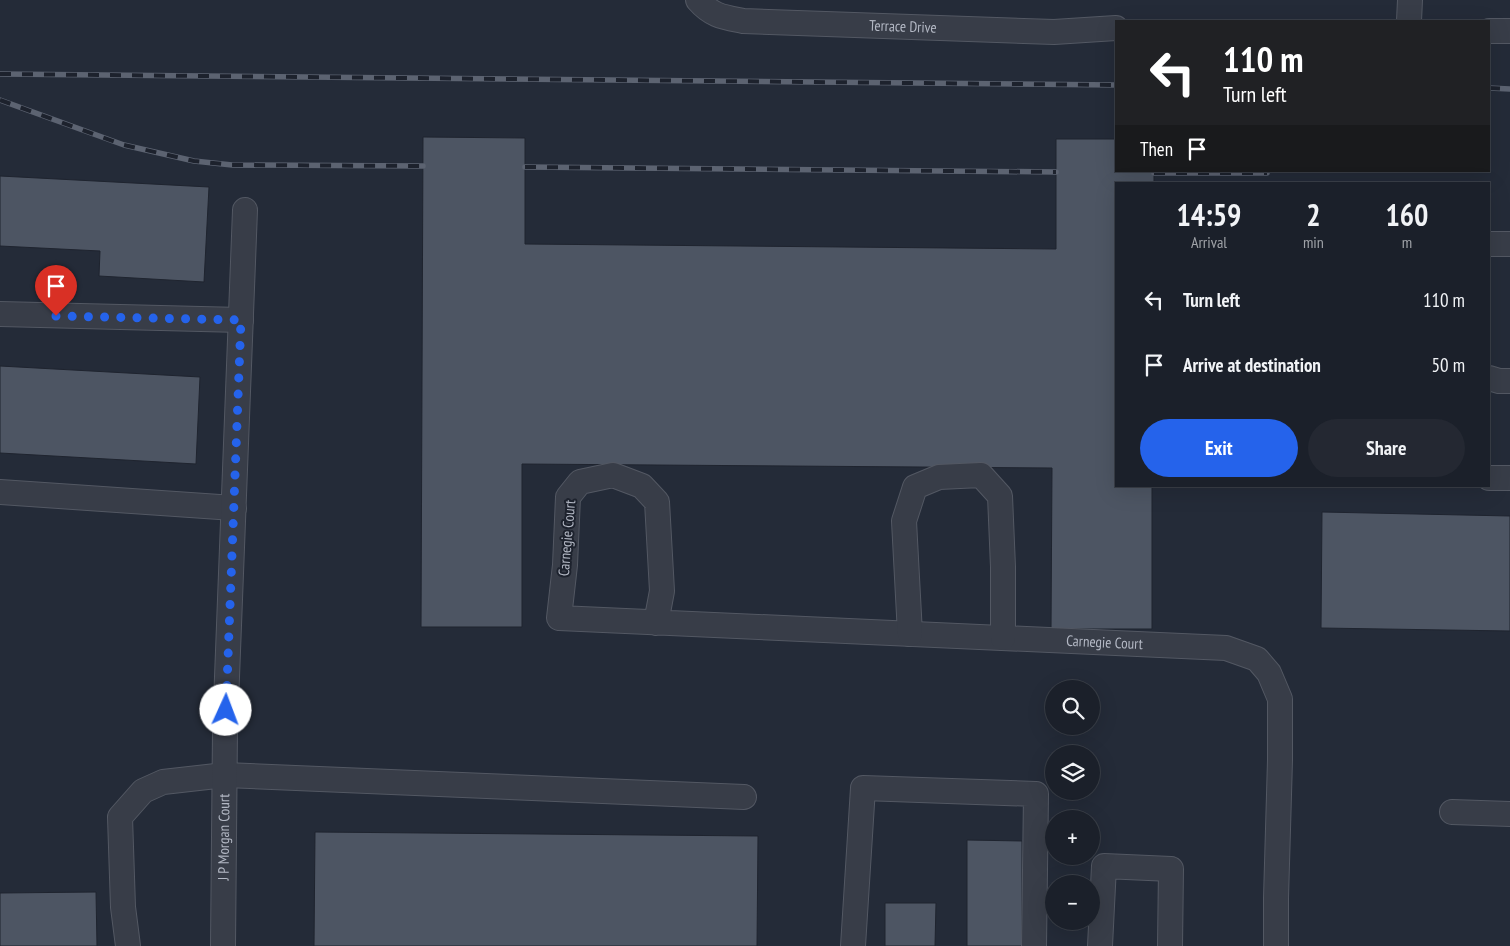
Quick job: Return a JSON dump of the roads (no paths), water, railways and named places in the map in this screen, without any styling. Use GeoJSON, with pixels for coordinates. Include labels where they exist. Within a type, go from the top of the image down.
{"type":"FeatureCollection","features":[{"type":"Feature","properties":{"kind":"street","name":"Terrace Drive"},"geometry":{"type":"LineString","coordinates":[[698,0],[717,16],[742,21],[1054,32],[1115,28]]}},
{"type":"Feature","properties":{"kind":"street"},"geometry":{"type":"LineString","coordinates":[[1409,20],[1410,0]]}},
{"type":"Feature","properties":{"kind":"street"},"geometry":{"type":"LineString","coordinates":[[1490,31],[1510,31]]}},
{"type":"Feature","properties":{"kind":"street","name":"J P Morgan Court"},"geometry":{"type":"LineString","coordinates":[[223,946],[225,729],[245,210]]}},
{"type":"Feature","properties":{"kind":"street"},"geometry":{"type":"LineString","coordinates":[[1490,244],[1510,244]]}},
{"type":"Feature","properties":{"kind":"street"},"geometry":{"type":"LineString","coordinates":[[0,314],[241,320]]}},
{"type":"Feature","properties":{"kind":"street"},"geometry":{"type":"LineString","coordinates":[[1490,378],[1510,381]]}},
{"type":"Feature","properties":{"kind":"street","name":"Carnegie Court"},"geometry":{"type":"LineString","coordinates":[[656,624],[662,591],[657,502],[642,486],[613,475],[580,482],[568,497],[565,565],[559,618],[656,624],[1226,648],[1257,659],[1269,673],[1280,699],[1276,946]]}},
{"type":"Feature","properties":{"kind":"street"},"geometry":{"type":"LineString","coordinates":[[910,634],[904,521],[915,487],[939,477],[981,475],[1000,496],[1003,638]]}},
{"type":"Feature","properties":{"kind":"street"},"geometry":{"type":"LineString","coordinates":[[1490,478],[1510,478]]}},
{"type":"Feature","properties":{"kind":"street"},"geometry":{"type":"LineString","coordinates":[[0,492],[234,508]]}},
{"type":"Feature","properties":{"kind":"street"},"geometry":{"type":"LineString","coordinates":[[128,946],[123,907],[120,817],[143,791],[163,782],[225,775],[744,797]]}},
{"type":"Feature","properties":{"kind":"street"},"geometry":{"type":"LineString","coordinates":[[853,946],[863,788],[1036,794],[1034,946]]}},
{"type":"Feature","properties":{"kind":"street"},"geometry":{"type":"LineString","coordinates":[[1452,812],[1510,814]]}},
{"type":"Feature","properties":{"kind":"street"},"geometry":{"type":"LineString","coordinates":[[1100,946],[1104,866],[1171,870],[1170,946]]}},
{"type":"Feature","properties":{"kind":"railway"},"geometry":{"type":"LineString","coordinates":[[0,74],[1115,85]]}},
{"type":"Feature","properties":{"kind":"railway"},"geometry":{"type":"LineString","coordinates":[[1490,88],[1510,89]]}},
{"type":"Feature","properties":{"kind":"railway"},"geometry":{"type":"LineString","coordinates":[[0,100],[124,145],[194,161],[232,165],[423,166]]}},
{"type":"Feature","properties":{"kind":"railway"},"geometry":{"type":"LineString","coordinates":[[525,167],[1056,172]]}},
{"type":"Feature","properties":{"kind":"railway"},"geometry":{"type":"LineString","coordinates":[[1154,173],[1267,173]]}}]}
